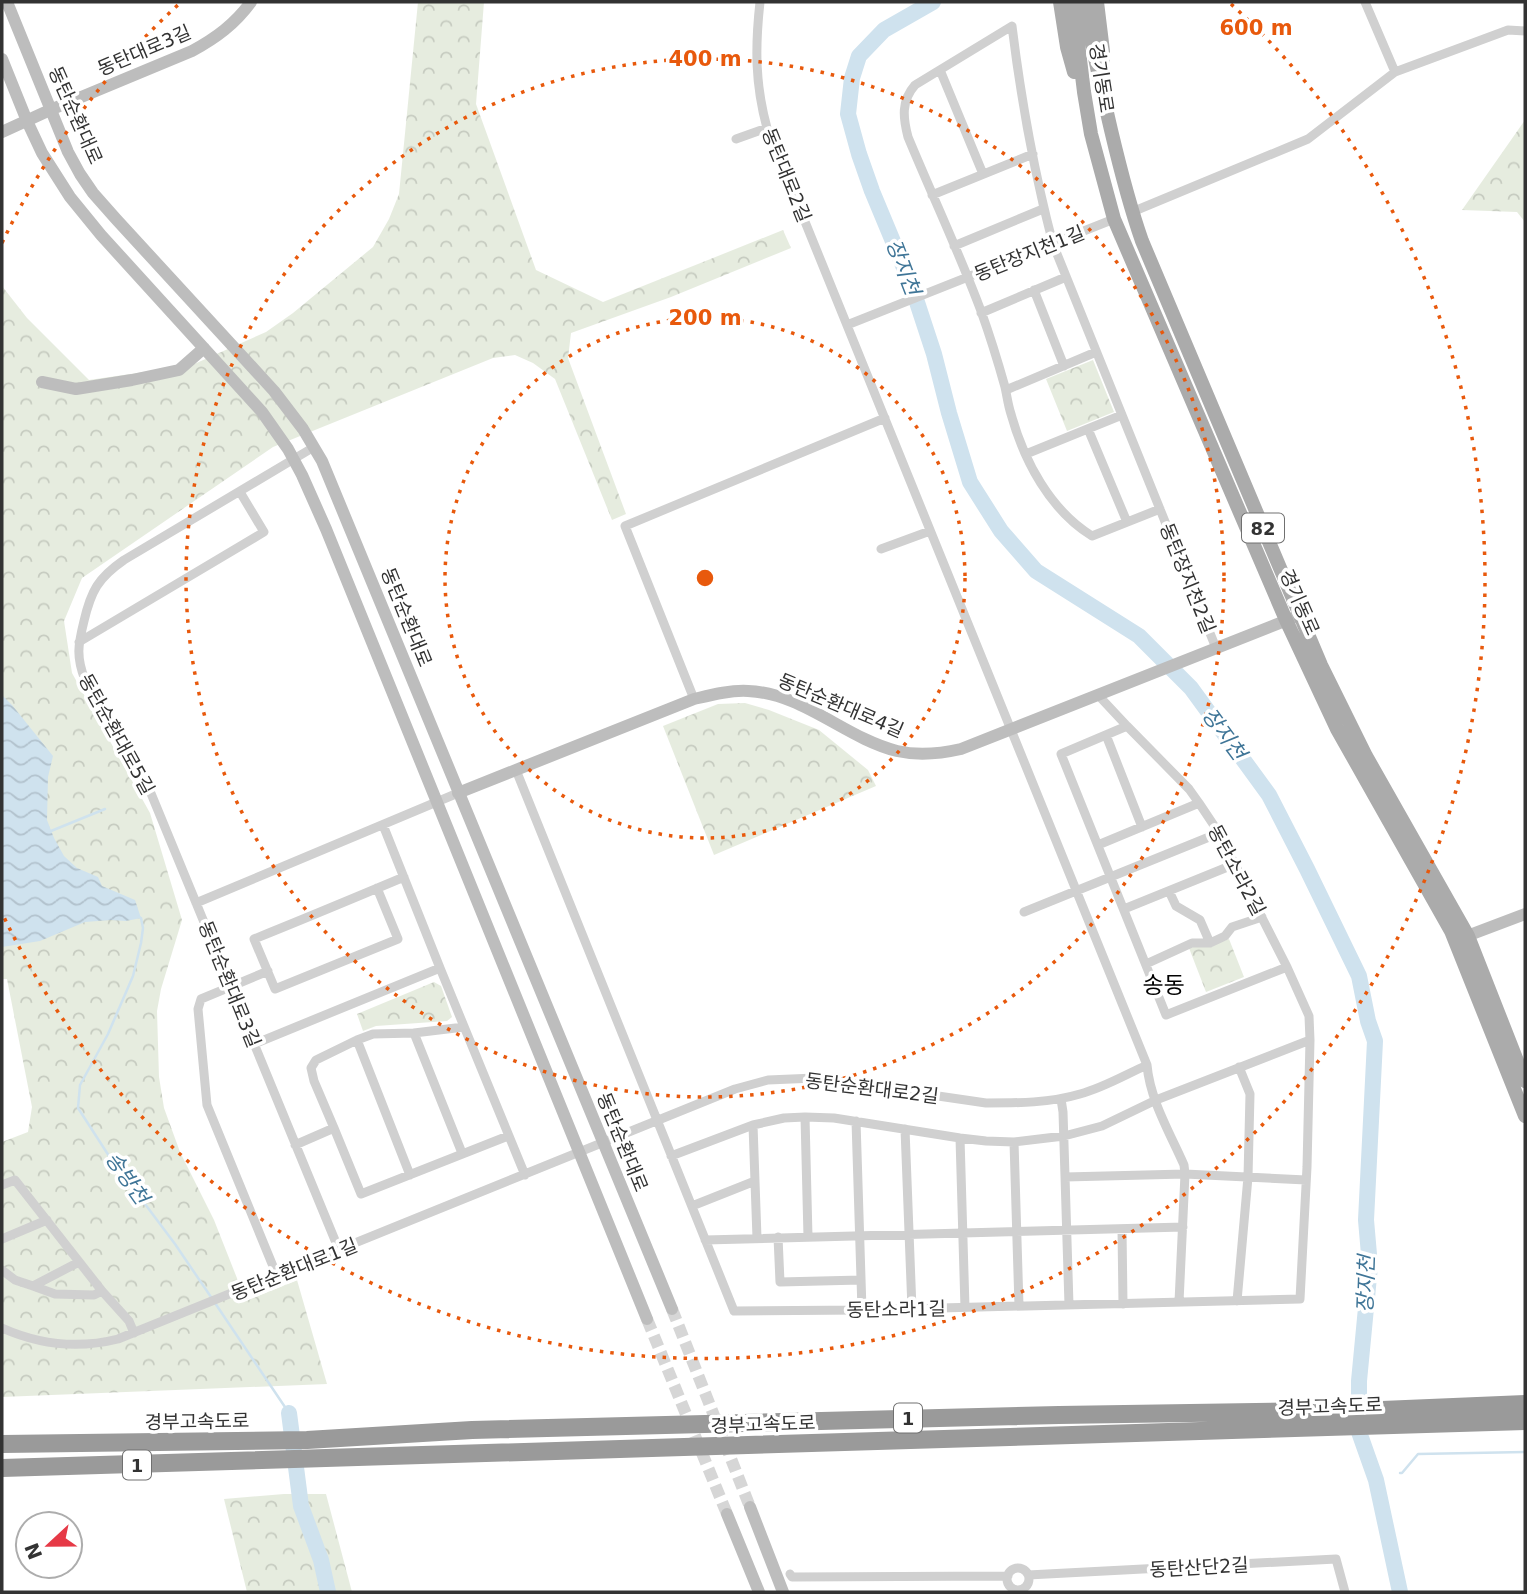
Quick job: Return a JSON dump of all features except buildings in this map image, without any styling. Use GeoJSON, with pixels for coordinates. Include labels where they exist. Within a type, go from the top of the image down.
{"type":"FeatureCollection","features":[{"type":"Feature","properties":{"kind":"highway","name":"경부고속도로"},"geometry":{"type":"LineString","coordinates":[[1383,1418],[1525,1404]]}},
{"type":"Feature","properties":{"kind":"highway","name":"경부고속도로"},"geometry":{"type":"LineString","coordinates":[[2,1444],[307,1440],[480,1430],[930,1418],[1383,1418],[1525,1421]]}},
{"type":"Feature","properties":{"kind":"highway","name":"경부고속도로"},"geometry":{"type":"LineString","coordinates":[[2,1468],[491,1454],[1329,1419]]}},
{"type":"Feature","properties":{"kind":"main road","name":"동탄순환대로"},"geometry":{"type":"LineString","coordinates":[[7,2],[52,170],[83,215],[262,412],[294,460],[310,491],[647,1319]]}},
{"type":"Feature","properties":{"kind":"main road","name":"동탄대로3길"},"geometry":{"type":"LineString","coordinates":[[2,132],[212,41],[229,28],[251,2]]}},
{"type":"Feature","properties":{"kind":"main road"},"geometry":{"type":"LineString","coordinates":[[1060,2],[1067,47],[1091,134]]}},
{"type":"Feature","properties":{"kind":"main road","name":"경기동로"},"geometry":{"type":"LineString","coordinates":[[1073,2],[1091,134],[1114,219],[1292,618]]}},
{"type":"Feature","properties":{"kind":"main road","name":"경기동로"},"geometry":{"type":"LineString","coordinates":[[1085,2],[1090,40],[1104,100],[1132,212],[1142,241],[1337,729],[1461,938],[1525,1081]]}},
{"type":"Feature","properties":{"kind":"main road"},"geometry":{"type":"LineString","coordinates":[[1097,2],[1103,51],[1104,100]]}},
{"type":"Feature","properties":{"kind":"main road","name":"동탄순환대로"},"geometry":{"type":"LineString","coordinates":[[2,59],[39,116],[68,152],[93,193],[274,391],[314,447],[338,497],[672,1309]]}},
{"type":"Feature","properties":{"kind":"main road"},"geometry":{"type":"LineString","coordinates":[[42,382],[76,389],[132,380],[179,370],[204,348]]}},
{"type":"Feature","properties":{"kind":"main road","name":"동탄순환대로4길"},"geometry":{"type":"LineString","coordinates":[[458,793],[694,699],[723,693],[748,691],[770,694],[793,701],[876,743],[897,750],[939,754],[961,749],[1292,618]]}},
{"type":"Feature","properties":{"kind":"main road"},"geometry":{"type":"LineString","coordinates":[[418,758],[426,762],[435,761],[440,750]]}},
{"type":"Feature","properties":{"kind":"main road"},"geometry":{"type":"LineString","coordinates":[[457,855],[463,845],[471,844],[491,887],[508,915]]}},
{"type":"Feature","properties":{"kind":"main road"},"geometry":{"type":"LineString","coordinates":[[1461,938],[1525,915]]}},
{"type":"Feature","properties":{"kind":"main road","name":"경기동로"},"geometry":{"type":"LineString","coordinates":[[1461,938],[1525,1115]]}},
{"type":"Feature","properties":{"kind":"main road"},"geometry":{"type":"LineString","coordinates":[[750,1507],[783,1592]]}},
{"type":"Feature","properties":{"kind":"main road"},"geometry":{"type":"LineString","coordinates":[[727,1514],[759,1592]]}},
{"type":"Feature","properties":{"kind":"street","name":"동탄대로2길"},"geometry":{"type":"LineString","coordinates":[[760,2],[756,66],[767,128],[1147,1065]]}},
{"type":"Feature","properties":{"kind":"street"},"geometry":{"type":"LineString","coordinates":[[1365,2],[1395,72]]}},
{"type":"Feature","properties":{"kind":"street","name":"동탄장지천2길"},"geometry":{"type":"LineString","coordinates":[[1160,509],[1092,536],[1080,529],[1063,512],[1041,484],[1014,424],[981,313],[908,137],[904,107],[908,93],[915,85],[1012,26],[1020,91],[1043,209],[1053,244],[1097,352],[1216,648]]}},
{"type":"Feature","properties":{"kind":"street"},"geometry":{"type":"LineString","coordinates":[[1132,212],[1307,139],[1395,72],[1508,30],[1525,31]]}},
{"type":"Feature","properties":{"kind":"street"},"geometry":{"type":"LineString","coordinates":[[940,70],[983,174]]}},
{"type":"Feature","properties":{"kind":"street"},"geometry":{"type":"LineString","coordinates":[[736,139],[767,128]]}},
{"type":"Feature","properties":{"kind":"street"},"geometry":{"type":"LineString","coordinates":[[932,195],[1033,154]]}},
{"type":"Feature","properties":{"kind":"street"},"geometry":{"type":"LineString","coordinates":[[954,246],[1043,209]]}},
{"type":"Feature","properties":{"kind":"street","name":"동탄장지천1길"},"geometry":{"type":"LineString","coordinates":[[847,325],[1114,219]]}},
{"type":"Feature","properties":{"kind":"street"},"geometry":{"type":"LineString","coordinates":[[981,313],[1066,276]]}},
{"type":"Feature","properties":{"kind":"street"},"geometry":{"type":"LineString","coordinates":[[1034,290],[1064,366]]}},
{"type":"Feature","properties":{"kind":"street"},"geometry":{"type":"LineString","coordinates":[[1006,390],[1097,352]]}},
{"type":"Feature","properties":{"kind":"street"},"geometry":{"type":"LineString","coordinates":[[1026,454],[1122,415]]}},
{"type":"Feature","properties":{"kind":"street"},"geometry":{"type":"LineString","coordinates":[[694,699],[625,526],[885,418]]}},
{"type":"Feature","properties":{"kind":"street"},"geometry":{"type":"LineString","coordinates":[[1088,429],[1127,522]]}},
{"type":"Feature","properties":{"kind":"street","name":"동탄순환대로5길"},"geometry":{"type":"LineString","coordinates":[[196,903],[150,791],[80,667],[79,642],[89,600],[97,584],[109,570],[124,559],[314,447]]}},
{"type":"Feature","properties":{"kind":"street"},"geometry":{"type":"LineString","coordinates":[[79,642],[264,532],[240,492]]}},
{"type":"Feature","properties":{"kind":"street"},"geometry":{"type":"LineString","coordinates":[[881,549],[930,531]]}},
{"type":"Feature","properties":{"kind":"street","name":"동탄소라2길"},"geometry":{"type":"LineString","coordinates":[[1098,695],[1189,789],[1219,834],[1309,1016],[1310,1040]]}},
{"type":"Feature","properties":{"kind":"street"},"geometry":{"type":"LineString","coordinates":[[1127,726],[1061,754],[1166,1015],[1287,967]]}},
{"type":"Feature","properties":{"kind":"street"},"geometry":{"type":"LineString","coordinates":[[1106,735],[1142,827]]}},
{"type":"Feature","properties":{"kind":"street","name":"동탄소라1길"},"geometry":{"type":"LineString","coordinates":[[516,770],[734,1311],[1300,1299],[1310,1040]]}},
{"type":"Feature","properties":{"kind":"street","name":"동탄순환대로3길"},"geometry":{"type":"LineString","coordinates":[[339,1250],[196,903],[458,793]]}},
{"type":"Feature","properties":{"kind":"street"},"geometry":{"type":"LineString","coordinates":[[1098,845],[1199,803]]}},
{"type":"Feature","properties":{"kind":"street"},"geometry":{"type":"LineString","coordinates":[[383,825],[524,1175]]}},
{"type":"Feature","properties":{"kind":"street"},"geometry":{"type":"LineString","coordinates":[[1024,912],[1219,834]]}},
{"type":"Feature","properties":{"kind":"street"},"geometry":{"type":"LineString","coordinates":[[1124,909],[1235,864]]}},
{"type":"Feature","properties":{"kind":"street"},"geometry":{"type":"LineString","coordinates":[[377,888],[398,939],[275,989],[254,939],[377,888],[404,877]]}},
{"type":"Feature","properties":{"kind":"street"},"geometry":{"type":"LineString","coordinates":[[1169,891],[1176,906],[1200,920],[1210,943]]}},
{"type":"Feature","properties":{"kind":"street"},"geometry":{"type":"LineString","coordinates":[[1146,964],[1192,943],[1210,943],[1225,936],[1232,927],[1262,917]]}},
{"type":"Feature","properties":{"kind":"street"},"geometry":{"type":"LineString","coordinates":[[254,1044],[440,968]]}},
{"type":"Feature","properties":{"kind":"street"},"geometry":{"type":"LineString","coordinates":[[268,971],[201,999],[198,1009],[207,1105],[277,1276]]}},
{"type":"Feature","properties":{"kind":"street"},"geometry":{"type":"LineString","coordinates":[[464,1027],[373,1034],[316,1060],[311,1068],[314,1082],[361,1194],[508,1136]]}},
{"type":"Feature","properties":{"kind":"street"},"geometry":{"type":"LineString","coordinates":[[414,1032],[462,1153]]}},
{"type":"Feature","properties":{"kind":"street"},"geometry":{"type":"LineString","coordinates":[[671,1156],[753,1125],[784,1118],[826,1117],[960,1138],[1014,1142],[1064,1136],[1102,1126],[1156,1100],[1310,1040]]}},
{"type":"Feature","properties":{"kind":"street"},"geometry":{"type":"LineString","coordinates":[[357,1041],[410,1175]]}},
{"type":"Feature","properties":{"kind":"street"},"geometry":{"type":"LineString","coordinates":[[1147,1065],[1148,1079],[1184,1165],[1180,1302]]}},
{"type":"Feature","properties":{"kind":"street","name":"동탄순환대로2길"},"geometry":{"type":"LineString","coordinates":[[579,1153],[735,1089],[768,1080],[816,1078],[986,1103],[1022,1103],[1083,1094],[1147,1065]]}},
{"type":"Feature","properties":{"kind":"street"},"geometry":{"type":"LineString","coordinates":[[1237,1301],[1248,1177],[1250,1094],[1239,1067]]}},
{"type":"Feature","properties":{"kind":"street"},"geometry":{"type":"LineString","coordinates":[[1061,1099],[1069,1305]]}},
{"type":"Feature","properties":{"kind":"street"},"geometry":{"type":"LineString","coordinates":[[805,1117],[808,1237]]}},
{"type":"Feature","properties":{"kind":"street"},"geometry":{"type":"LineString","coordinates":[[856,1121],[862,1310]]}},
{"type":"Feature","properties":{"kind":"street"},"geometry":{"type":"LineString","coordinates":[[753,1125],[757,1238]]}},
{"type":"Feature","properties":{"kind":"street"},"geometry":{"type":"LineString","coordinates":[[295,1144],[334,1128]]}},
{"type":"Feature","properties":{"kind":"street"},"geometry":{"type":"LineString","coordinates":[[905,1129],[912,1309]]}},
{"type":"Feature","properties":{"kind":"street"},"geometry":{"type":"LineString","coordinates":[[960,1138],[965,1308]]}},
{"type":"Feature","properties":{"kind":"street"},"geometry":{"type":"LineString","coordinates":[[1014,1142],[1018,1306]]}},
{"type":"Feature","properties":{"kind":"street","name":"동탄순환대로1길"},"geometry":{"type":"LineString","coordinates":[[2,1328],[40,1342],[70,1345],[100,1343],[134,1333],[579,1153]]}},
{"type":"Feature","properties":{"kind":"street"},"geometry":{"type":"LineString","coordinates":[[1065,1177],[1185,1174],[1306,1180]]}},
{"type":"Feature","properties":{"kind":"street"},"geometry":{"type":"LineString","coordinates":[[2,1185],[15,1180],[102,1291],[129,1321],[134,1333]]}},
{"type":"Feature","properties":{"kind":"street"},"geometry":{"type":"LineString","coordinates":[[692,1206],[755,1181]]}},
{"type":"Feature","properties":{"kind":"street"},"geometry":{"type":"LineString","coordinates":[[2,1239],[47,1220]]}},
{"type":"Feature","properties":{"kind":"street"},"geometry":{"type":"LineString","coordinates":[[705,1240],[1183,1227]]}},
{"type":"Feature","properties":{"kind":"street"},"geometry":{"type":"LineString","coordinates":[[1122,1229],[1123,1304]]}},
{"type":"Feature","properties":{"kind":"street"},"geometry":{"type":"LineString","coordinates":[[778,1237],[779,1282],[861,1280]]}},
{"type":"Feature","properties":{"kind":"street"},"geometry":{"type":"LineString","coordinates":[[33,1286],[79,1262]]}},
{"type":"Feature","properties":{"kind":"street"},"geometry":{"type":"LineString","coordinates":[[2,1270],[15,1280],[55,1294],[94,1295],[102,1291]]}},
{"type":"Feature","properties":{"kind":"street","name":"동탄산단2길"},"geometry":{"type":"LineString","coordinates":[[1028,1575],[1336,1559],[1345,1592]]}},
{"type":"Feature","properties":{"kind":"street"},"geometry":{"type":"LineString","coordinates":[[790,1574],[792,1577],[1008,1576],[1017,1569],[1025,1570],[1028,1584],[1019,1591],[1016,1590],[1010,1586],[1008,1576]]}},
{"type":"Feature","properties":{"kind":"green space"},"geometry":{"type":"Polygon","coordinates":[[[418,2],[484,2],[476,104],[536,270],[603,302],[783,230],[791,248],[671,297],[571,333],[568,358],[626,514],[612,520],[555,379],[533,363],[515,355],[493,358],[273,447],[82,578],[64,621],[72,673],[150,813],[182,920],[157,1011],[159,1077],[164,1108],[180,1152],[214,1220],[246,1301],[297,1280],[327,1384],[2,1397],[2,1142],[28,1132],[32,1107],[7,979],[2,979],[2,286],[27,318],[89,380],[192,365],[266,332],[373,247],[389,219],[399,194],[418,2]]]}},
{"type":"Feature","properties":{"kind":"green space"},"geometry":{"type":"Polygon","coordinates":[[[1525,120],[1525,222],[1517,212],[1462,210],[1525,120]]]}},
{"type":"Feature","properties":{"kind":"green space"},"geometry":{"type":"Polygon","coordinates":[[[1093,360],[1114,412],[1067,431],[1046,379],[1093,360]]]}},
{"type":"Feature","properties":{"kind":"green space"},"geometry":{"type":"Polygon","coordinates":[[[745,703],[819,730],[868,770],[876,786],[714,855],[663,726],[718,704],[745,703]]]}},
{"type":"Feature","properties":{"kind":"green space"},"geometry":{"type":"Polygon","coordinates":[[[1229,939],[1244,977],[1206,992],[1189,948],[1207,947],[1229,939]]]}},
{"type":"Feature","properties":{"kind":"green space"},"geometry":{"type":"Polygon","coordinates":[[[434,982],[441,986],[452,1017],[447,1021],[376,1026],[363,1031],[357,1014],[434,982]]]}},
{"type":"Feature","properties":{"kind":"green space"},"geometry":{"type":"Polygon","coordinates":[[[326,1494],[352,1592],[247,1592],[224,1499],[326,1494]]]}},
{"type":"Feature","properties":{"kind":"water"},"geometry":{"type":"Polygon","coordinates":[[[2,695],[53,756],[48,777],[47,820],[64,856],[77,868],[98,877],[102,886],[135,900],[141,918],[85,922],[40,941],[2,947],[2,695]]]}},
{"type":"Feature","properties":{"kind":"waterway","name":"장지천"},"geometry":{"type":"LineString","coordinates":[[933,2],[884,30],[859,56],[852,78],[848,114],[872,191],[912,287],[970,482],[1001,531],[1036,571],[1139,636],[1191,688],[1269,795],[1359,976],[1375,1041],[1366,1220],[1370,1266],[1359,1381],[1359,1432],[1376,1480],[1400,1592]]}},
{"type":"Feature","properties":{"kind":"waterway"},"geometry":{"type":"LineString","coordinates":[[51,831],[105,809]]}},
{"type":"Feature","properties":{"kind":"waterway","name":"송방천"},"geometry":{"type":"LineString","coordinates":[[139,917],[143,928],[133,976],[108,1034],[80,1085],[78,1108],[109,1156],[211,1297]]}},
{"type":"Feature","properties":{"kind":"waterway","name":"송방천"},"geometry":{"type":"LineString","coordinates":[[215,1303],[289,1413]]}},
{"type":"Feature","properties":{"kind":"waterway","name":"송방천"},"geometry":{"type":"LineString","coordinates":[[289,1413],[301,1506],[321,1560],[328,1592]]}},
{"type":"Feature","properties":{"kind":"waterway"},"geometry":{"type":"LineString","coordinates":[[1400,1473],[1418,1454],[1525,1452]]}},
{"type":"Feature","properties":{"kind":"waterway","name":"장지천"},"geometry":{"type":"LineString","coordinates":[[1376,1480],[1381,1479]]}},
{"type":"Feature","properties":{"kind":"tunnel"},"geometry":{"type":"LineString","coordinates":[[672,1309],[750,1507]]}},
{"type":"Feature","properties":{"kind":"tunnel"},"geometry":{"type":"LineString","coordinates":[[647,1319],[727,1514]]}},
{"type":"Feature","properties":{"kind":"district","name":"송동"},"geometry":{"type":"Point","coordinates":[1164,985]}}]}
